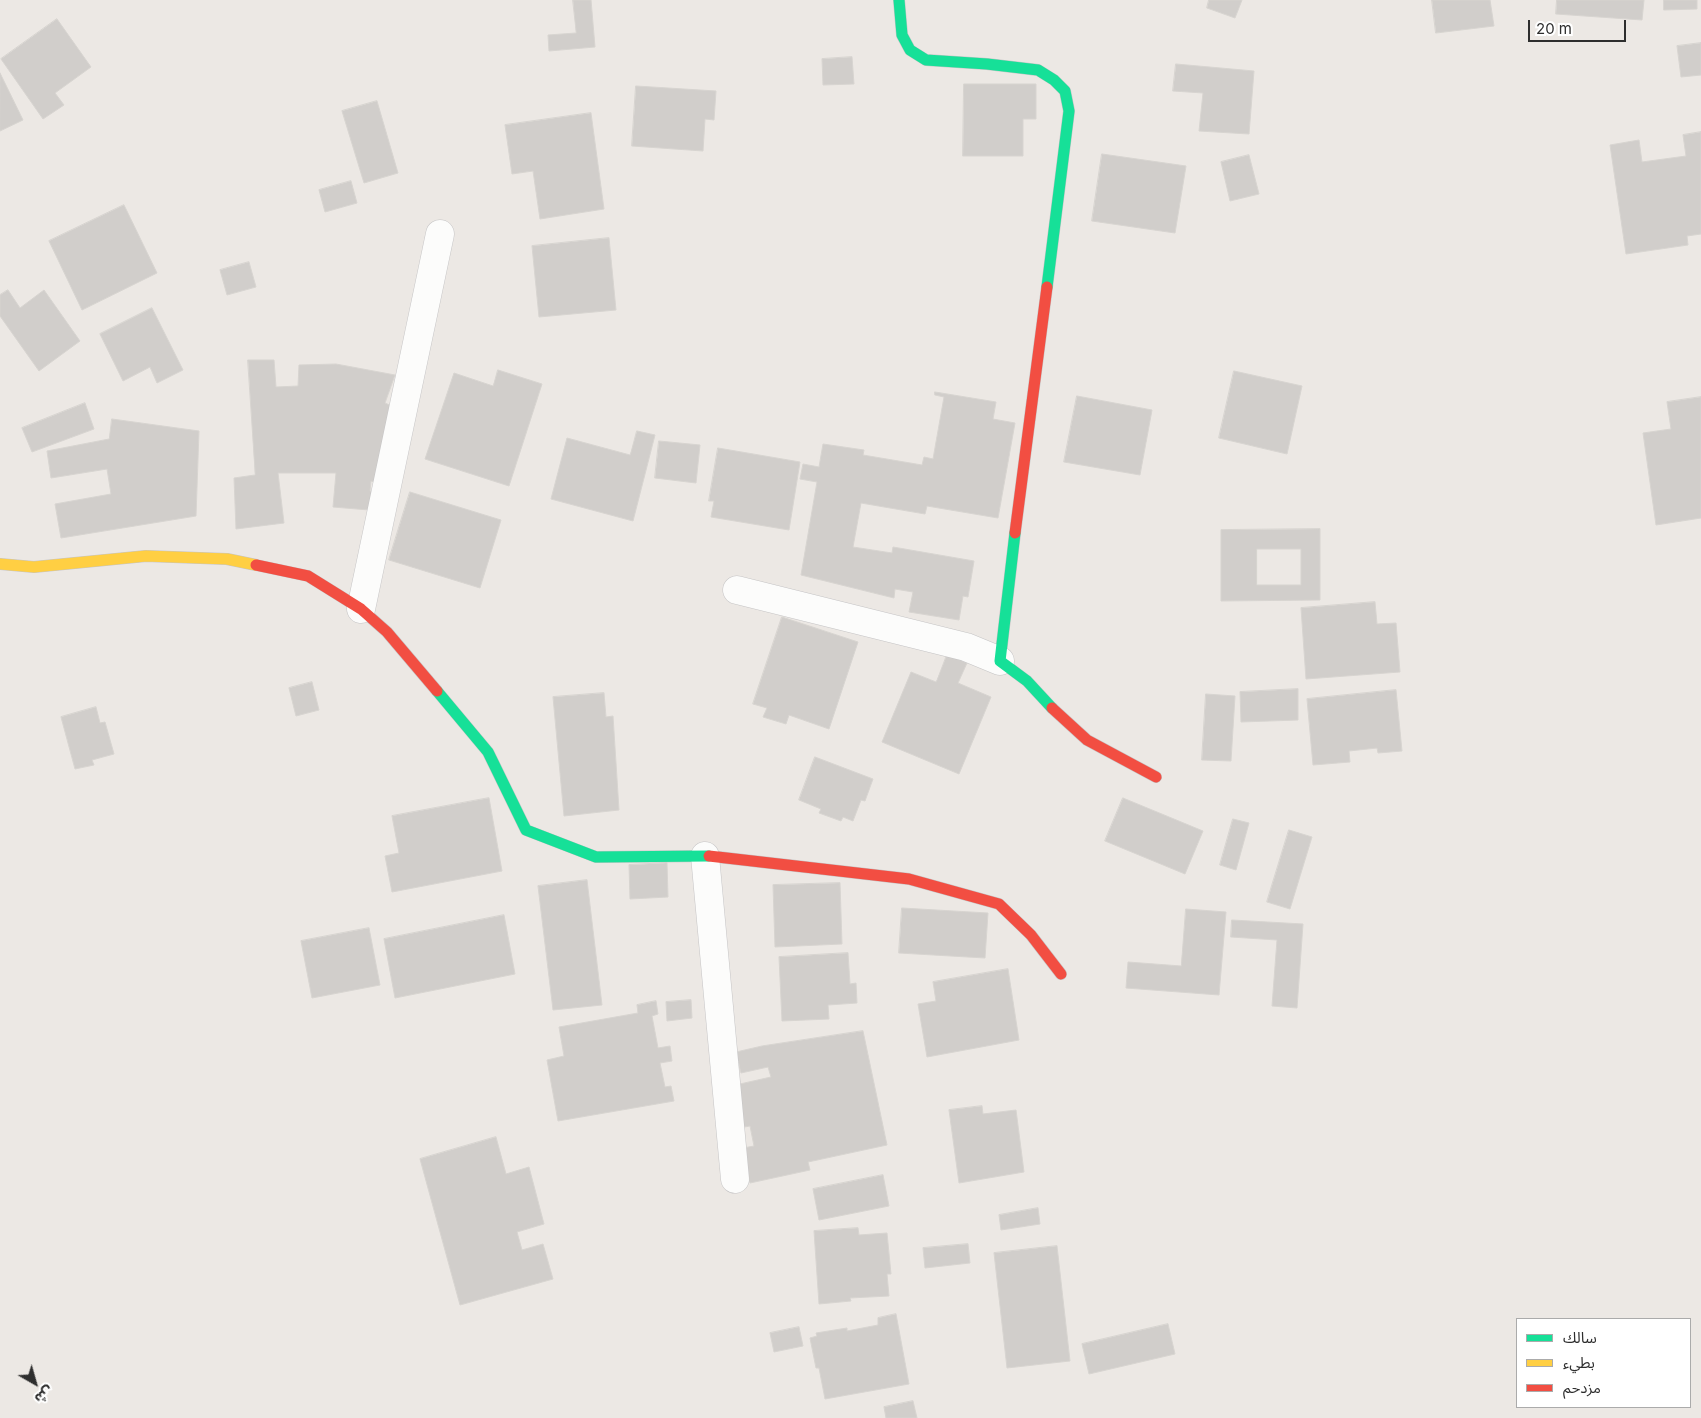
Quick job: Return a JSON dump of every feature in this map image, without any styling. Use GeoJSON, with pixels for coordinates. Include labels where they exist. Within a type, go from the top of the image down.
{"type":"FeatureCollection","features":[{"type":"Feature","properties":{"kind":"street"},"geometry":{"type":"LineString","coordinates":[[899,0],[902,35],[910,50],[926,60],[1038,70],[1054,80],[1065,91],[1069,111],[1043,327],[1012,550],[1000,661]]}},
{"type":"Feature","properties":{"kind":"street"},"geometry":{"type":"LineString","coordinates":[[361,609],[440,234]]}},
{"type":"Feature","properties":{"kind":"street"},"geometry":{"type":"LineString","coordinates":[[0,564],[34,567],[146,556],[227,559],[308,576],[361,609],[387,632],[488,752],[526,830],[596,857],[705,856],[846,870],[910,879],[999,904],[1031,935],[1061,974]]}},
{"type":"Feature","properties":{"kind":"street"},"geometry":{"type":"LineString","coordinates":[[737,590],[966,647],[1000,661],[1027,681],[1052,708],[1087,740],[1156,776]]}},
{"type":"Feature","properties":{"kind":"street"},"geometry":{"type":"LineString","coordinates":[[705,856],[735,1179]]}},
{"type":"Feature","properties":{"kind":"building"},"geometry":{"type":"Polygon","coordinates":[[[573,0],[591,0],[595,47],[549,51],[548,35],[576,33],[573,0]]]}},
{"type":"Feature","properties":{"kind":"building"},"geometry":{"type":"Polygon","coordinates":[[[1209,0],[1242,0],[1235,18],[1207,8],[1209,0]]]}},
{"type":"Feature","properties":{"kind":"building"},"geometry":{"type":"Polygon","coordinates":[[[1432,0],[1490,0],[1494,26],[1436,33],[1432,0]]]}},
{"type":"Feature","properties":{"kind":"building"},"geometry":{"type":"Polygon","coordinates":[[[1557,0],[1644,0],[1642,20],[1556,14],[1557,0]]]}},
{"type":"Feature","properties":{"kind":"building"},"geometry":{"type":"Polygon","coordinates":[[[1664,0],[1697,0],[1697,9],[1664,10],[1664,0]]]}},
{"type":"Feature","properties":{"kind":"building"},"geometry":{"type":"Polygon","coordinates":[[[57,19],[91,67],[55,93],[64,105],[43,119],[1,59],[57,19]]]}},
{"type":"Feature","properties":{"kind":"building"},"geometry":{"type":"Polygon","coordinates":[[[1701,43],[1701,75],[1681,77],[1677,46],[1701,43]]]}},
{"type":"Feature","properties":{"kind":"building"},"geometry":{"type":"Polygon","coordinates":[[[852,57],[854,84],[823,85],[822,59],[852,57]]]}},
{"type":"Feature","properties":{"kind":"building"},"geometry":{"type":"Polygon","coordinates":[[[1176,64],[1254,71],[1249,134],[1199,131],[1203,93],[1173,91],[1176,64]]]}},
{"type":"Feature","properties":{"kind":"building"},"geometry":{"type":"Polygon","coordinates":[[[0,73],[23,120],[0,131],[0,73]]]}},
{"type":"Feature","properties":{"kind":"building"},"geometry":{"type":"Polygon","coordinates":[[[964,84],[1036,84],[1036,119],[1023,119],[1023,156],[963,156],[964,84]]]}},
{"type":"Feature","properties":{"kind":"building"},"geometry":{"type":"Polygon","coordinates":[[[636,86],[716,91],[714,120],[705,119],[703,151],[632,146],[636,86]]]}},
{"type":"Feature","properties":{"kind":"building"},"geometry":{"type":"Polygon","coordinates":[[[377,101],[398,173],[364,183],[342,111],[377,101]]]}},
{"type":"Feature","properties":{"kind":"building"},"geometry":{"type":"Polygon","coordinates":[[[591,113],[604,209],[540,219],[533,171],[512,174],[505,125],[591,113]]]}},
{"type":"Feature","properties":{"kind":"building"},"geometry":{"type":"Polygon","coordinates":[[[1701,132],[1701,234],[1687,236],[1688,245],[1626,254],[1610,145],[1639,140],[1642,162],[1686,156],[1683,135],[1701,132]]]}},
{"type":"Feature","properties":{"kind":"building"},"geometry":{"type":"Polygon","coordinates":[[[1102,154],[1186,166],[1175,233],[1092,221],[1102,154]]]}},
{"type":"Feature","properties":{"kind":"building"},"geometry":{"type":"Polygon","coordinates":[[[1249,155],[1259,194],[1230,201],[1221,162],[1249,155]]]}},
{"type":"Feature","properties":{"kind":"building"},"geometry":{"type":"Polygon","coordinates":[[[351,181],[357,203],[325,212],[319,190],[351,181]]]}},
{"type":"Feature","properties":{"kind":"building"},"geometry":{"type":"Polygon","coordinates":[[[124,205],[157,273],[82,310],[49,241],[124,205]]]}},
{"type":"Feature","properties":{"kind":"building"},"geometry":{"type":"Polygon","coordinates":[[[609,238],[616,310],[539,317],[532,246],[609,238]]]}},
{"type":"Feature","properties":{"kind":"building"},"geometry":{"type":"Polygon","coordinates":[[[249,262],[256,287],[227,295],[220,270],[249,262]]]}},
{"type":"Feature","properties":{"kind":"building"},"geometry":{"type":"Polygon","coordinates":[[[8,290],[20,308],[44,290],[80,341],[39,371],[0,316],[0,295],[8,290]]]}},
{"type":"Feature","properties":{"kind":"building"},"geometry":{"type":"Polygon","coordinates":[[[152,308],[183,370],[157,383],[150,367],[123,381],[100,334],[152,308]]]}},
{"type":"Feature","properties":{"kind":"building"},"geometry":{"type":"Polygon","coordinates":[[[248,360],[274,360],[276,387],[298,386],[299,365],[336,364],[395,375],[385,403],[394,407],[379,484],[371,481],[370,491],[374,492],[369,510],[333,507],[336,473],[278,473],[284,523],[236,529],[234,478],[255,475],[248,360]]]}},
{"type":"Feature","properties":{"kind":"building"},"geometry":{"type":"Polygon","coordinates":[[[498,370],[542,384],[509,486],[425,459],[454,373],[493,386],[498,370]]]}},
{"type":"Feature","properties":{"kind":"building"},"geometry":{"type":"Polygon","coordinates":[[[1234,371],[1302,386],[1287,454],[1219,438],[1234,371]]]}},
{"type":"Feature","properties":{"kind":"building"},"geometry":{"type":"Polygon","coordinates":[[[935,392],[996,402],[993,419],[1015,423],[998,518],[927,506],[925,514],[861,503],[853,547],[892,553],[893,547],[974,561],[968,597],[963,596],[959,620],[909,612],[913,592],[895,589],[894,598],[801,575],[817,482],[800,479],[803,464],[819,467],[823,444],[864,450],[863,455],[922,465],[924,457],[933,459],[944,397],[935,395],[935,392]]]}},
{"type":"Feature","properties":{"kind":"building"},"geometry":{"type":"Polygon","coordinates":[[[1077,396],[1152,410],[1140,475],[1064,462],[1077,396]]]}},
{"type":"Feature","properties":{"kind":"building"},"geometry":{"type":"Polygon","coordinates":[[[1701,397],[1701,518],[1656,525],[1643,433],[1671,429],[1667,402],[1701,397]]]}},
{"type":"Feature","properties":{"kind":"building"},"geometry":{"type":"Polygon","coordinates":[[[85,403],[94,429],[32,452],[22,428],[85,403]]]}},
{"type":"Feature","properties":{"kind":"building"},"geometry":{"type":"Polygon","coordinates":[[[112,419],[199,431],[196,516],[61,538],[55,504],[111,494],[107,469],[51,478],[47,451],[109,439],[112,419]]]}},
{"type":"Feature","properties":{"kind":"building"},"geometry":{"type":"Polygon","coordinates":[[[637,431],[655,435],[633,521],[551,499],[567,438],[630,455],[637,431]]]}},
{"type":"Feature","properties":{"kind":"building"},"geometry":{"type":"Polygon","coordinates":[[[659,441],[700,445],[696,483],[655,478],[659,441]]]}},
{"type":"Feature","properties":{"kind":"building"},"geometry":{"type":"Polygon","coordinates":[[[718,448],[800,462],[789,530],[711,517],[714,501],[709,501],[718,448]]]}},
{"type":"Feature","properties":{"kind":"building"},"geometry":{"type":"Polygon","coordinates":[[[410,492],[501,520],[480,588],[389,560],[410,492]]]}},
{"type":"Feature","properties":{"kind":"building"},"geometry":{"type":"Polygon","coordinates":[[[1320,529],[1320,600],[1221,601],[1221,530],[1320,529]],[[1257,549],[1257,585],[1301,585],[1301,549],[1257,549]]]}},
{"type":"Feature","properties":{"kind":"building"},"geometry":{"type":"Polygon","coordinates":[[[1375,602],[1377,624],[1396,623],[1400,672],[1306,679],[1301,608],[1375,602]]]}},
{"type":"Feature","properties":{"kind":"building"},"geometry":{"type":"Polygon","coordinates":[[[782,617],[858,642],[829,729],[789,715],[786,724],[763,717],[767,708],[753,704],[782,617]]]}},
{"type":"Feature","properties":{"kind":"building"},"geometry":{"type":"Polygon","coordinates":[[[947,655],[967,663],[958,683],[991,697],[959,774],[882,742],[911,672],[936,682],[947,655]]]}},
{"type":"Feature","properties":{"kind":"building"},"geometry":{"type":"Polygon","coordinates":[[[312,682],[319,710],[296,716],[289,688],[312,682]]]}},
{"type":"Feature","properties":{"kind":"building"},"geometry":{"type":"Polygon","coordinates":[[[1298,689],[1298,720],[1241,722],[1240,692],[1298,689]]]}},
{"type":"Feature","properties":{"kind":"building"},"geometry":{"type":"Polygon","coordinates":[[[1396,690],[1402,751],[1378,753],[1377,748],[1349,751],[1350,762],[1313,765],[1307,699],[1396,690]]]}},
{"type":"Feature","properties":{"kind":"building"},"geometry":{"type":"Polygon","coordinates":[[[604,693],[606,717],[613,716],[619,810],[564,816],[553,697],[604,693]]]}},
{"type":"Feature","properties":{"kind":"building"},"geometry":{"type":"Polygon","coordinates":[[[1206,694],[1235,696],[1231,761],[1202,760],[1206,694]]]}},
{"type":"Feature","properties":{"kind":"building"},"geometry":{"type":"Polygon","coordinates":[[[96,707],[100,723],[105,722],[114,754],[92,760],[94,765],[75,769],[61,717],[96,707]]]}},
{"type":"Feature","properties":{"kind":"building"},"geometry":{"type":"Polygon","coordinates":[[[815,757],[873,779],[865,801],[861,800],[853,821],[843,817],[841,821],[819,813],[821,809],[799,800],[815,757]]]}},
{"type":"Feature","properties":{"kind":"building"},"geometry":{"type":"Polygon","coordinates":[[[489,798],[502,871],[392,892],[385,856],[399,853],[392,816],[489,798]]]}},
{"type":"Feature","properties":{"kind":"building"},"geometry":{"type":"Polygon","coordinates":[[[1123,798],[1203,831],[1185,874],[1105,841],[1123,798]]]}},
{"type":"Feature","properties":{"kind":"building"},"geometry":{"type":"Polygon","coordinates":[[[1233,819],[1249,823],[1236,870],[1220,865],[1233,819]]]}},
{"type":"Feature","properties":{"kind":"building"},"geometry":{"type":"Polygon","coordinates":[[[1289,830],[1312,837],[1290,909],[1267,902],[1289,830]]]}},
{"type":"Feature","properties":{"kind":"building"},"geometry":{"type":"Polygon","coordinates":[[[667,863],[668,897],[630,899],[629,865],[667,863]]]}},
{"type":"Feature","properties":{"kind":"building"},"geometry":{"type":"Polygon","coordinates":[[[587,880],[602,1005],[553,1010],[538,886],[587,880]]]}},
{"type":"Feature","properties":{"kind":"building"},"geometry":{"type":"Polygon","coordinates":[[[840,883],[842,944],[775,947],[773,885],[840,883]]]}},
{"type":"Feature","properties":{"kind":"building"},"geometry":{"type":"Polygon","coordinates":[[[902,908],[988,913],[985,958],[899,953],[902,908]]]}},
{"type":"Feature","properties":{"kind":"building"},"geometry":{"type":"Polygon","coordinates":[[[1186,909],[1226,912],[1219,995],[1126,988],[1128,962],[1181,966],[1186,909]]]}},
{"type":"Feature","properties":{"kind":"building"},"geometry":{"type":"Polygon","coordinates":[[[504,915],[515,974],[395,998],[384,939],[504,915]]]}},
{"type":"Feature","properties":{"kind":"building"},"geometry":{"type":"Polygon","coordinates":[[[1232,920],[1303,924],[1297,1008],[1272,1006],[1277,940],[1231,937],[1232,920]]]}},
{"type":"Feature","properties":{"kind":"building"},"geometry":{"type":"Polygon","coordinates":[[[369,928],[380,985],[312,998],[301,941],[369,928]]]}},
{"type":"Feature","properties":{"kind":"building"},"geometry":{"type":"Polygon","coordinates":[[[848,953],[850,984],[856,983],[857,1003],[828,1005],[829,1019],[782,1021],[779,957],[848,953]]]}},
{"type":"Feature","properties":{"kind":"building"},"geometry":{"type":"Polygon","coordinates":[[[1008,969],[1019,1040],[927,1057],[918,1004],[936,1001],[933,982],[1008,969]]]}},
{"type":"Feature","properties":{"kind":"building"},"geometry":{"type":"Polygon","coordinates":[[[691,1000],[692,1018],[667,1021],[666,1002],[691,1000]]]}},
{"type":"Feature","properties":{"kind":"building"},"geometry":{"type":"Polygon","coordinates":[[[656,1001],[658,1014],[652,1016],[658,1048],[670,1046],[672,1061],[660,1063],[665,1087],[671,1086],[674,1101],[558,1121],[547,1060],[564,1056],[559,1027],[638,1013],[637,1005],[656,1001]]]}},
{"type":"Feature","properties":{"kind":"building"},"geometry":{"type":"Polygon","coordinates":[[[863,1031],[887,1145],[808,1162],[810,1170],[750,1183],[743,1148],[754,1146],[750,1126],[739,1128],[731,1086],[771,1077],[768,1067],[741,1073],[736,1052],[762,1046],[863,1031]]]}},
{"type":"Feature","properties":{"kind":"building"},"geometry":{"type":"Polygon","coordinates":[[[982,1106],[983,1114],[1016,1110],[1024,1172],[959,1183],[949,1110],[982,1106]]]}},
{"type":"Feature","properties":{"kind":"building"},"geometry":{"type":"Polygon","coordinates":[[[496,1137],[506,1174],[529,1167],[544,1224],[517,1232],[522,1250],[543,1244],[553,1279],[460,1305],[420,1159],[496,1137]]]}},
{"type":"Feature","properties":{"kind":"building"},"geometry":{"type":"Polygon","coordinates":[[[883,1175],[889,1206],[819,1220],[813,1189],[883,1175]]]}},
{"type":"Feature","properties":{"kind":"building"},"geometry":{"type":"Polygon","coordinates":[[[1038,1208],[1040,1224],[1001,1230],[999,1215],[1038,1208]]]}},
{"type":"Feature","properties":{"kind":"building"},"geometry":{"type":"Polygon","coordinates":[[[858,1228],[859,1235],[887,1233],[891,1274],[887,1274],[889,1296],[850,1298],[851,1301],[819,1304],[814,1231],[858,1228]]]}},
{"type":"Feature","properties":{"kind":"building"},"geometry":{"type":"Polygon","coordinates":[[[968,1244],[970,1263],[925,1268],[923,1248],[968,1244]]]}},
{"type":"Feature","properties":{"kind":"building"},"geometry":{"type":"Polygon","coordinates":[[[1057,1246],[1070,1361],[1007,1368],[994,1253],[1057,1246]]]}},
{"type":"Feature","properties":{"kind":"building"},"geometry":{"type":"Polygon","coordinates":[[[896,1314],[909,1384],[825,1399],[819,1368],[816,1368],[810,1338],[817,1336],[816,1333],[847,1328],[847,1331],[878,1325],[878,1318],[896,1314]]]}},
{"type":"Feature","properties":{"kind":"building"},"geometry":{"type":"Polygon","coordinates":[[[1168,1324],[1175,1354],[1089,1374],[1082,1344],[1168,1324]]]}},
{"type":"Feature","properties":{"kind":"building"},"geometry":{"type":"Polygon","coordinates":[[[799,1327],[803,1346],[774,1352],[770,1333],[799,1327]]]}},
{"type":"Feature","properties":{"kind":"building"},"geometry":{"type":"Polygon","coordinates":[[[913,1401],[917,1418],[886,1418],[884,1407],[913,1401]]]}},
{"type":"Feature","properties":{"kind":"traffic: fast"},"geometry":{"type":"LineString","coordinates":[[899,0],[902,35],[910,50],[926,60],[1038,70],[1054,80],[1065,91],[1069,111],[1047,287]]}},
{"type":"Feature","properties":{"kind":"traffic: fast"},"geometry":{"type":"LineString","coordinates":[[1015,533],[1000,661],[1027,681],[1052,708]]}},
{"type":"Feature","properties":{"kind":"traffic: fast"},"geometry":{"type":"LineString","coordinates":[[437,691],[488,752],[526,830],[596,857],[709,856]]}},
{"type":"Feature","properties":{"kind":"traffic: slow"},"geometry":{"type":"LineString","coordinates":[[0,564],[34,567],[146,556],[227,559],[256,565]]}},
{"type":"Feature","properties":{"kind":"traffic: jam"},"geometry":{"type":"LineString","coordinates":[[1015,533],[1047,287]]}},
{"type":"Feature","properties":{"kind":"traffic: jam"},"geometry":{"type":"LineString","coordinates":[[256,565],[308,576],[361,609],[387,632],[437,691]]}},
{"type":"Feature","properties":{"kind":"traffic: jam"},"geometry":{"type":"LineString","coordinates":[[1052,708],[1087,740],[1156,777]]}},
{"type":"Feature","properties":{"kind":"traffic: jam"},"geometry":{"type":"LineString","coordinates":[[709,856],[909,879],[999,904],[1031,935],[1061,974]]}}]}
